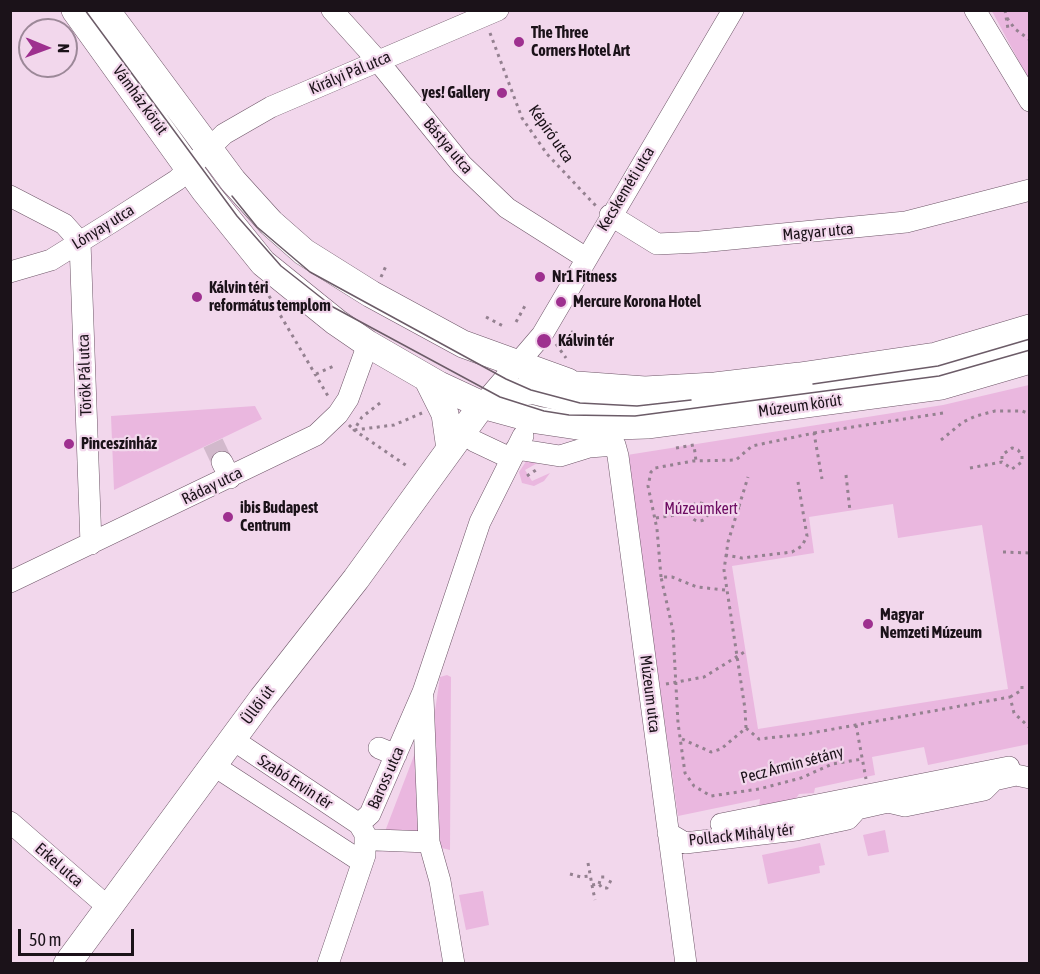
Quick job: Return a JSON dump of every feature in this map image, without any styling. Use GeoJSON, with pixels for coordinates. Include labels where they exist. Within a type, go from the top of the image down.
{"type":"FeatureCollection","features":[{"type":"Feature","properties":{"kind":"main road","name":"Vámház körút"},"geometry":{"type":"LineString","coordinates":[[75,10],[194,153]]}},
{"type":"Feature","properties":{"kind":"main road","name":"Vámház körút"},"geometry":{"type":"LineString","coordinates":[[106,10],[194,153]]}},
{"type":"Feature","properties":{"kind":"main road"},"geometry":{"type":"LineString","coordinates":[[194,153],[263,263],[336,322],[368,344],[427,378],[482,405],[520,419]]}},
{"type":"Feature","properties":{"kind":"main road"},"geometry":{"type":"LineString","coordinates":[[194,153],[304,252],[371,294],[462,344],[520,419]]}},
{"type":"Feature","properties":{"kind":"main road","name":"Múzeum körút"},"geometry":{"type":"LineString","coordinates":[[573,374],[625,390],[715,386],[922,359],[1026,337]]}},
{"type":"Feature","properties":{"kind":"main road","name":"Múzeum körút"},"geometry":{"type":"LineString","coordinates":[[609,436],[941,386],[1029,360]]}},
{"type":"Feature","properties":{"kind":"main road"},"geometry":{"type":"LineString","coordinates":[[520,419],[573,374]]}},
{"type":"Feature","properties":{"kind":"main road"},"geometry":{"type":"LineString","coordinates":[[427,378],[462,445]]}},
{"type":"Feature","properties":{"kind":"main road"},"geometry":{"type":"LineString","coordinates":[[462,445],[482,405]]}},
{"type":"Feature","properties":{"kind":"main road"},"geometry":{"type":"LineString","coordinates":[[462,445],[475,430],[491,421],[506,417],[564,425],[609,436]]}},
{"type":"Feature","properties":{"kind":"main road","name":"Üllői út"},"geometry":{"type":"LineString","coordinates":[[67,963],[213,765],[356,579],[426,479],[462,445]]}},
{"type":"Feature","properties":{"kind":"street","name":"Vámház körút"},"geometry":{"type":"LineString","coordinates":[[90,10],[194,153]]}},
{"type":"Feature","properties":{"kind":"street","name":"Bástya utca"},"geometry":{"type":"LineString","coordinates":[[332,10],[378,61],[462,165],[507,208],[586,258]]}},
{"type":"Feature","properties":{"kind":"street","name":"Kecskeméti utca"},"geometry":{"type":"LineString","coordinates":[[520,419],[542,335],[610,215],[733,10]]}},
{"type":"Feature","properties":{"kind":"street"},"geometry":{"type":"LineString","coordinates":[[975,10],[1029,101]]}},
{"type":"Feature","properties":{"kind":"street","name":"Királyi Pál utca"},"geometry":{"type":"LineString","coordinates":[[194,153],[272,107],[491,13]]}},
{"type":"Feature","properties":{"kind":"street","name":"Lónyay utca"},"geometry":{"type":"LineString","coordinates":[[10,272],[51,260],[177,180],[194,153]]}},
{"type":"Feature","properties":{"kind":"street","name":"Magyar utca"},"geometry":{"type":"LineString","coordinates":[[610,215],[657,244],[906,222],[1029,190]]}},
{"type":"Feature","properties":{"kind":"street"},"geometry":{"type":"LineString","coordinates":[[10,196],[64,224],[80,242]]}},
{"type":"Feature","properties":{"kind":"street","name":"Török Pál utca"},"geometry":{"type":"LineString","coordinates":[[80,242],[91,544]]}},
{"type":"Feature","properties":{"kind":"street","name":"Múzeum körút"},"geometry":{"type":"LineString","coordinates":[[520,419],[580,405],[636,411],[941,371],[1026,337]]}},
{"type":"Feature","properties":{"kind":"street","name":"Ráday utca"},"geometry":{"type":"LineString","coordinates":[[10,582],[91,544],[226,470],[316,435],[338,414],[358,377],[368,344]]}},
{"type":"Feature","properties":{"kind":"street","name":"Múzeum körút"},"geometry":{"type":"LineString","coordinates":[[715,386],[759,396]]}},
{"type":"Feature","properties":{"kind":"street"},"geometry":{"type":"LineString","coordinates":[[482,405],[520,419]]}},
{"type":"Feature","properties":{"kind":"street","name":"Múzeum körút"},"geometry":{"type":"LineString","coordinates":[[609,436],[636,411]]}},
{"type":"Feature","properties":{"kind":"street"},"geometry":{"type":"LineString","coordinates":[[462,445],[520,419]]}},
{"type":"Feature","properties":{"kind":"street","name":"Baross utca"},"geometry":{"type":"LineString","coordinates":[[328,963],[367,842],[366,834],[359,824],[370,814],[378,795],[387,752],[423,692],[480,522],[520,419]]}},
{"type":"Feature","properties":{"kind":"street","name":"Múzeum utca"},"geometry":{"type":"LineString","coordinates":[[609,436],[686,963]]}},
{"type":"Feature","properties":{"kind":"street","name":"Baross utca"},"geometry":{"type":"LineString","coordinates":[[423,692],[429,843],[440,881],[454,963]]}},
{"type":"Feature","properties":{"kind":"street","name":"Szabó Ervin tér"},"geometry":{"type":"LineString","coordinates":[[232,740],[359,824]]}},
{"type":"Feature","properties":{"kind":"street","name":"Pollack Mihály tér"},"geometry":{"type":"LineString","coordinates":[[668,833],[1029,763]]}},
{"type":"Feature","properties":{"kind":"street"},"geometry":{"type":"LineString","coordinates":[[213,765],[362,862]]}},
{"type":"Feature","properties":{"kind":"street","name":"Pollack Mihály tér"},"geometry":{"type":"LineString","coordinates":[[668,833],[685,843],[796,830],[848,819],[857,809],[888,802],[904,806],[984,790],[994,780],[1016,775],[1029,778]]}},
{"type":"Feature","properties":{"kind":"street","name":"Erkel utca"},"geometry":{"type":"LineString","coordinates":[[10,822],[108,907]]}},
{"type":"Feature","properties":{"kind":"street"},"geometry":{"type":"LineString","coordinates":[[376,840],[403,839],[429,843]]}},
{"type":"Feature","properties":{"kind":"path","name":"Képíró utca"},"geometry":{"type":"LineString","coordinates":[[491,13],[522,118],[547,154],[591,203],[610,215]]}},
{"type":"Feature","properties":{"kind":"path"},"geometry":{"type":"LineString","coordinates":[[1007,18],[1015,29],[1029,40]]}},
{"type":"Feature","properties":{"kind":"path"},"geometry":{"type":"LineString","coordinates":[[268,294],[338,414],[354,430],[407,466]]}},
{"type":"Feature","properties":{"kind":"path"},"geometry":{"type":"LineString","coordinates":[[516,322],[526,304]]}},
{"type":"Feature","properties":{"kind":"path"},"geometry":{"type":"LineString","coordinates":[[486,317],[503,326]]}},
{"type":"Feature","properties":{"kind":"path"},"geometry":{"type":"LineString","coordinates":[[564,346],[573,331]]}},
{"type":"Feature","properties":{"kind":"path"},"geometry":{"type":"LineString","coordinates":[[556,343],[573,374]]}},
{"type":"Feature","properties":{"kind":"path"},"geometry":{"type":"LineString","coordinates":[[316,374],[334,366]]}},
{"type":"Feature","properties":{"kind":"path"},"geometry":{"type":"LineString","coordinates":[[354,430],[362,417],[380,403]]}},
{"type":"Feature","properties":{"kind":"path"},"geometry":{"type":"LineString","coordinates":[[354,430],[394,425],[432,408]]}},
{"type":"Feature","properties":{"kind":"path"},"geometry":{"type":"LineString","coordinates":[[941,440],[963,422],[976,416],[995,411],[1023,411],[1029,414]]}},
{"type":"Feature","properties":{"kind":"path"},"geometry":{"type":"LineString","coordinates":[[746,728],[721,749],[711,752],[682,740],[675,684],[673,630],[661,577],[655,518],[648,486],[651,472],[666,465],[696,461],[736,460],[752,446],[814,433],[943,413]]}},
{"type":"Feature","properties":{"kind":"path"},"geometry":{"type":"LineString","coordinates":[[814,433],[822,479]]}},
{"type":"Feature","properties":{"kind":"path"},"geometry":{"type":"LineString","coordinates":[[676,448],[694,445],[696,461]]}},
{"type":"Feature","properties":{"kind":"path"},"geometry":{"type":"LineString","coordinates":[[1002,462],[1002,455],[1012,448],[1022,455],[1029,454]]}},
{"type":"Feature","properties":{"kind":"path"},"geometry":{"type":"LineString","coordinates":[[970,468],[1002,462],[1012,469],[1022,462],[1022,455]]}},
{"type":"Feature","properties":{"kind":"path"},"geometry":{"type":"LineString","coordinates":[[846,475],[850,511]]}},
{"type":"Feature","properties":{"kind":"path"},"geometry":{"type":"LineString","coordinates":[[748,477],[725,555],[725,590],[737,656],[746,728],[759,739],[856,725],[1010,697],[1022,690],[1022,682]]}},
{"type":"Feature","properties":{"kind":"path"},"geometry":{"type":"LineString","coordinates":[[725,555],[742,558],[792,552],[802,546],[807,536],[798,482]]}},
{"type":"Feature","properties":{"kind":"path"},"geometry":{"type":"LineString","coordinates":[[696,503],[701,503],[708,511],[704,520],[698,522],[693,520],[689,513],[691,506],[696,503]]}},
{"type":"Feature","properties":{"kind":"path"},"geometry":{"type":"LineString","coordinates":[[708,511],[740,508]]}},
{"type":"Feature","properties":{"kind":"path"},"geometry":{"type":"LineString","coordinates":[[655,518],[689,513]]}},
{"type":"Feature","properties":{"kind":"path"},"geometry":{"type":"LineString","coordinates":[[1003,552],[1029,553]]}},
{"type":"Feature","properties":{"kind":"path"},"geometry":{"type":"LineString","coordinates":[[661,577],[672,577],[697,587],[725,590]]}},
{"type":"Feature","properties":{"kind":"path"},"geometry":{"type":"LineString","coordinates":[[670,684],[704,677],[746,651]]}},
{"type":"Feature","properties":{"kind":"path"},"geometry":{"type":"LineString","coordinates":[[1010,697],[1014,713],[1029,728]]}},
{"type":"Feature","properties":{"kind":"path"},"geometry":{"type":"LineString","coordinates":[[856,725],[870,795]]}},
{"type":"Feature","properties":{"kind":"path","name":"Pecz Ármin sétány"},"geometry":{"type":"LineString","coordinates":[[682,740],[685,773],[694,786],[711,796],[759,789],[801,778],[832,764],[862,759]]}},
{"type":"Feature","properties":{"kind":"path"},"geometry":{"type":"LineString","coordinates":[[588,863],[595,900]]}},
{"type":"Feature","properties":{"kind":"path"},"geometry":{"type":"LineString","coordinates":[[570,874],[581,878],[590,876]]}},
{"type":"Feature","properties":{"kind":"path"},"geometry":{"type":"LineString","coordinates":[[599,884],[602,877],[606,877]]}},
{"type":"Feature","properties":{"kind":"path"},"geometry":{"type":"LineString","coordinates":[[599,884],[602,888],[607,888],[611,880]]}},
{"type":"Feature","properties":{"kind":"path"},"geometry":{"type":"LineString","coordinates":[[592,885],[599,884]]}},
{"type":"Feature","properties":{"kind":"green space"},"geometry":{"type":"Polygon","coordinates":[[[991,11],[1029,11],[1029,80],[993,13],[991,11]]]}},
{"type":"Feature","properties":{"kind":"green space","name":"Múzeumkert"},"geometry":{"type":"Polygon","coordinates":[[[1029,385],[1029,744],[928,765],[924,747],[872,757],[875,775],[815,788],[814,793],[799,794],[794,801],[759,807],[760,799],[678,816],[627,455],[943,405],[1029,385]],[[893,504],[809,517],[814,553],[732,566],[758,729],[1008,689],[982,525],[898,538],[893,504]]]}},
{"type":"Feature","properties":{"kind":"green space"},"geometry":{"type":"Polygon","coordinates":[[[255,406],[262,419],[114,490],[111,416],[255,406]]]}},
{"type":"Feature","properties":{"kind":"green space"},"geometry":{"type":"Polygon","coordinates":[[[527,460],[541,461],[525,470],[532,481],[550,473],[544,481],[534,486],[522,483],[519,472],[527,460]]]}},
{"type":"Feature","properties":{"kind":"green space"},"geometry":{"type":"Polygon","coordinates":[[[447,675],[451,677],[450,850],[384,834],[420,740],[431,738],[440,677],[447,675]]]}},
{"type":"Feature","properties":{"kind":"green space"},"geometry":{"type":"Polygon","coordinates":[[[885,830],[889,852],[868,856],[863,835],[885,830]]]}},
{"type":"Feature","properties":{"kind":"green space"},"geometry":{"type":"Polygon","coordinates":[[[820,843],[825,865],[819,866],[820,873],[768,884],[762,855],[820,843]]]}},
{"type":"Feature","properties":{"kind":"green space"},"geometry":{"type":"Polygon","coordinates":[[[483,891],[489,925],[466,930],[459,895],[483,891]]]}},
{"type":"Feature","properties":{"kind":"tunnel"},"geometry":{"type":"LineString","coordinates":[[213,443],[222,462]]}},
{"type":"Feature","properties":{"kind":"tram line"},"geometry":{"type":"LineString","coordinates":[[85,10],[237,216],[281,266],[333,307],[500,397],[544,411],[569,415],[635,416],[939,376],[1030,350]]}},
{"type":"Feature","properties":{"kind":"tram line"},"geometry":{"type":"LineString","coordinates":[[232,196],[257,227],[310,272],[506,379],[531,390],[580,403],[637,406],[691,400]]}},
{"type":"Feature","properties":{"kind":"tram line"},"geometry":{"type":"LineString","coordinates":[[813,384],[938,366],[1030,339]]}},
{"type":"Feature","properties":{"kind":"place","name":"The Three Corners Hotel Art"},"geometry":{"type":"Point","coordinates":[519,42]}},
{"type":"Feature","properties":{"kind":"place","name":"yes! Gallery"},"geometry":{"type":"Point","coordinates":[502,93]}},
{"type":"Feature","properties":{"kind":"place","name":"Nr1 Fitness"},"geometry":{"type":"Point","coordinates":[540,277]}},
{"type":"Feature","properties":{"kind":"place","name":"Kálvin téri református templom"},"geometry":{"type":"Point","coordinates":[197,297]}},
{"type":"Feature","properties":{"kind":"place","name":"Mercure Korona Hotel"},"geometry":{"type":"Point","coordinates":[561,302]}},
{"type":"Feature","properties":{"kind":"place","name":"Kálvin tér"},"geometry":{"type":"Point","coordinates":[544,341]}},
{"type":"Feature","properties":{"kind":"place","name":"Pinceszínház"},"geometry":{"type":"Point","coordinates":[69,444]}},
{"type":"Feature","properties":{"kind":"place","name":"ibis Budapest Centrum"},"geometry":{"type":"Point","coordinates":[228,517]}},
{"type":"Feature","properties":{"kind":"place","name":"Magyar Nemzeti Múzeum"},"geometry":{"type":"Point","coordinates":[868,624]}}]}
